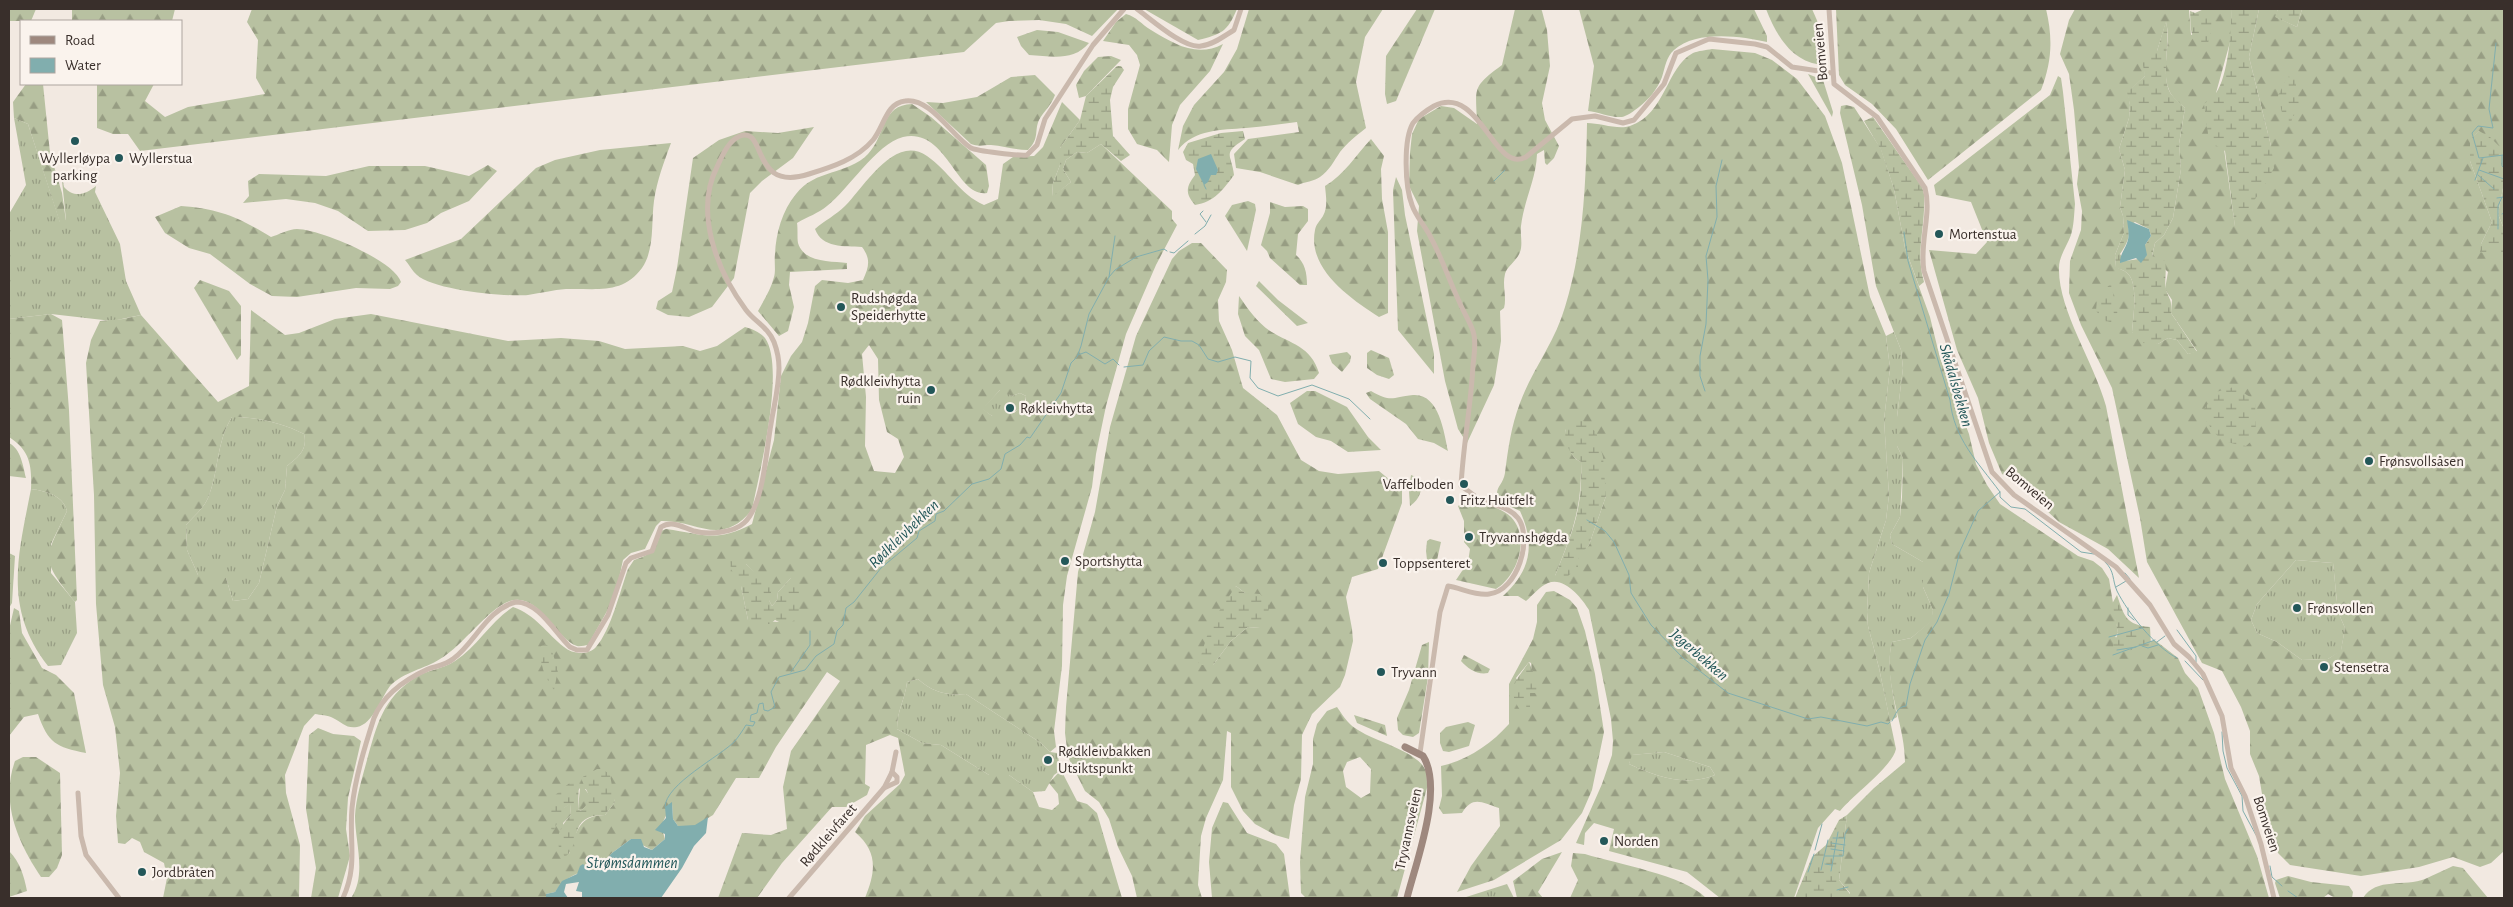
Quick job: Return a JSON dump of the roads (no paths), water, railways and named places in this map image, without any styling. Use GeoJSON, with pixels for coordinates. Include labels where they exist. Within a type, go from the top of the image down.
{"type":"FeatureCollection","features":[{"type":"Feature","properties":{"kind":"street"},"geometry":{"type":"LineString","coordinates":[[343,898],[354,863],[350,834],[354,792],[374,718],[380,706],[393,692],[421,673],[452,661],[493,616],[516,602],[527,604],[541,615],[570,647],[577,650],[587,650],[608,615],[626,563],[631,558],[652,551],[661,527],[670,524],[697,532],[728,530],[741,526],[753,511],[767,458],[770,424],[778,390],[779,362],[771,334],[753,318],[740,302],[722,267],[714,246],[707,205],[708,189],[731,143],[741,136],[750,136],[770,171],[782,177],[801,176],[857,154],[876,137],[895,105],[909,100],[928,109],[974,150],[1026,155],[1037,146],[1045,119],[1093,45],[1124,9]]}},
{"type":"Feature","properties":{"kind":"street"},"geometry":{"type":"LineString","coordinates":[[1137,9],[1184,42],[1197,46],[1210,44],[1234,30],[1241,9]]}},
{"type":"Feature","properties":{"kind":"street","name":"Bomveien"},"geometry":{"type":"LineString","coordinates":[[1829,9],[1832,34],[1832,73],[1836,88],[1877,117],[1924,185],[1928,201],[1922,248],[1924,271],[1992,472],[2014,495],[2116,567],[2150,606],[2174,644],[2189,657],[2203,674],[2222,716],[2231,768],[2245,796],[2260,838],[2274,898]]}},
{"type":"Feature","properties":{"kind":"street"},"geometry":{"type":"LineString","coordinates":[[1405,747],[1420,753],[1440,612],[1448,586],[1488,595],[1506,586],[1519,568],[1523,531],[1520,522],[1513,513],[1480,500],[1461,486],[1462,447],[1472,389],[1474,334],[1432,238],[1412,206],[1406,167],[1409,134],[1413,124],[1426,111],[1437,105],[1450,103],[1460,106],[1483,124],[1500,151],[1512,159],[1518,160],[1526,157],[1572,119],[1595,116],[1621,123],[1632,121],[1664,84],[1676,53],[1706,40],[1761,45],[1792,67],[1832,73]]}},
{"type":"Feature","properties":{"kind":"street","name":"Rødkleivfaret"},"geometry":{"type":"LineString","coordinates":[[789,898],[884,788],[892,772],[896,752]]}},
{"type":"Feature","properties":{"kind":"street","name":"Tryvannsveien"},"geometry":{"type":"LineString","coordinates":[[1407,898],[1432,793],[1429,769],[1420,753]]}},
{"type":"Feature","properties":{"kind":"street","name":"Rødkleivfaret"},"geometry":{"type":"LineString","coordinates":[[884,788],[897,782],[897,777],[892,772]]}},
{"type":"Feature","properties":{"kind":"street"},"geometry":{"type":"LineString","coordinates":[[78,793],[81,836],[86,855],[119,898]]}},
{"type":"Feature","properties":{"kind":"water"},"geometry":{"type":"Polygon","coordinates":[[[1211,154],[1218,170],[1216,175],[1211,175],[1208,182],[1204,185],[1196,169],[1198,159],[1211,154]]]}},
{"type":"Feature","properties":{"kind":"water"},"geometry":{"type":"Polygon","coordinates":[[[2127,220],[2149,229],[2151,236],[2145,245],[2147,255],[2141,263],[2136,258],[2120,263],[2128,237],[2127,220]]]}},
{"type":"Feature","properties":{"kind":"water","name":"Strømsdammen"},"geometry":{"type":"Polygon","coordinates":[[[672,802],[673,819],[678,826],[695,825],[708,817],[706,833],[694,846],[682,868],[661,898],[582,898],[582,892],[576,891],[579,882],[566,884],[564,892],[568,898],[546,898],[546,894],[555,892],[562,881],[577,874],[580,866],[583,864],[589,870],[597,870],[612,853],[631,839],[641,839],[644,847],[652,850],[665,839],[665,834],[655,830],[666,818],[665,807],[672,802]]]}},
{"type":"Feature","properties":{"kind":"waterway"},"geometry":{"type":"LineString","coordinates":[[2496,43],[2489,109],[2493,128],[2478,126],[2472,133],[2479,158],[2504,155]]}},
{"type":"Feature","properties":{"kind":"waterway"},"geometry":{"type":"LineString","coordinates":[[2502,155],[2502,166],[2504,168]]}},
{"type":"Feature","properties":{"kind":"waterway"},"geometry":{"type":"LineString","coordinates":[[2475,180],[2483,158]]}},
{"type":"Feature","properties":{"kind":"waterway"},"geometry":{"type":"LineString","coordinates":[[1705,391],[1700,376],[1700,356],[1706,324],[1708,280],[1706,256],[1717,217],[1716,186],[1722,160]]}},
{"type":"Feature","properties":{"kind":"waterway"},"geometry":{"type":"LineString","coordinates":[[1494,181],[1505,170]]}},
{"type":"Feature","properties":{"kind":"waterway"},"geometry":{"type":"LineString","coordinates":[[2479,170],[2504,179]]}},
{"type":"Feature","properties":{"kind":"waterway"},"geometry":{"type":"LineString","coordinates":[[2478,175],[2494,189]]}},
{"type":"Feature","properties":{"kind":"waterway","name":"Rødkleivbekken"},"geometry":{"type":"LineString","coordinates":[[1204,185],[1206,189]]}},
{"type":"Feature","properties":{"kind":"waterway"},"geometry":{"type":"LineString","coordinates":[[2498,229],[2498,206],[2502,197]]}},
{"type":"Feature","properties":{"kind":"waterway"},"geometry":{"type":"LineString","coordinates":[[2497,198],[2504,197]]}},
{"type":"Feature","properties":{"kind":"waterway","name":"Rødkleivbekken"},"geometry":{"type":"LineString","coordinates":[[1203,211],[1200,214],[1206,222]]}},
{"type":"Feature","properties":{"kind":"waterway","name":"Rødkleivbekken"},"geometry":{"type":"LineString","coordinates":[[1195,234],[1205,226],[1211,215]]}},
{"type":"Feature","properties":{"kind":"waterway","name":"Skådalsbekken"},"geometry":{"type":"LineString","coordinates":[[1904,232],[1908,261],[1950,400],[1952,414],[1968,449],[2000,492],[2000,497],[2011,507],[2025,509],[2081,552],[2094,554]]}},
{"type":"Feature","properties":{"kind":"waterway"},"geometry":{"type":"LineString","coordinates":[[1109,277],[1115,236]]}},
{"type":"Feature","properties":{"kind":"waterway","name":"Rødkleivbekken"},"geometry":{"type":"LineString","coordinates":[[1170,252],[1174,253],[1188,241]]}},
{"type":"Feature","properties":{"kind":"waterway","name":"Rødkleivbekken"},"geometry":{"type":"LineString","coordinates":[[665,807],[667,798],[683,780],[735,741],[746,725],[753,726],[755,722],[750,721],[751,715],[757,713],[759,704],[763,703],[764,710],[768,711],[775,707],[771,692],[779,677],[805,670],[816,656],[834,644],[837,631],[843,625],[846,608],[854,602],[881,568],[917,538],[919,531],[935,521],[936,514],[944,511],[972,484],[989,479],[1001,469],[1005,454],[1020,445],[1027,437],[1030,438],[1061,393],[1071,363],[1077,357],[1081,346],[1089,314],[1109,277],[1115,270],[1136,257],[1164,249],[1167,251]]}},
{"type":"Feature","properties":{"kind":"waterway"},"geometry":{"type":"LineString","coordinates":[[1124,367],[1143,365],[1149,351],[1164,337],[1181,341],[1192,341],[1199,345],[1208,359],[1218,362],[1235,357],[1251,361],[1250,378],[1258,388],[1278,396],[1312,385],[1349,399],[1370,419]]}},
{"type":"Feature","properties":{"kind":"waterway"},"geometry":{"type":"LineString","coordinates":[[1078,355],[1086,352],[1105,364],[1113,359],[1119,365]]}},
{"type":"Feature","properties":{"kind":"waterway","name":"Jegerbekken"},"geometry":{"type":"LineString","coordinates":[[1892,721],[1899,709],[1906,706],[1910,684],[1925,640],[1937,622],[1949,594],[1960,551],[1978,511],[2000,492]]}},
{"type":"Feature","properties":{"kind":"waterway","name":"Jegerbekken"},"geometry":{"type":"LineString","coordinates":[[1587,520],[1605,531],[1614,542],[1629,575],[1631,593],[1651,625],[1683,658],[1728,693],[1808,719],[1821,717],[1867,726],[1881,722],[1888,724],[1890,722]]}},
{"type":"Feature","properties":{"kind":"waterway","name":"Skådalsbekken"},"geometry":{"type":"LineString","coordinates":[[2105,562],[2112,572],[2117,591],[2135,619],[2151,638],[2177,658]]}},
{"type":"Feature","properties":{"kind":"waterway"},"geometry":{"type":"LineString","coordinates":[[2125,573],[2130,579]]}},
{"type":"Feature","properties":{"kind":"waterway"},"geometry":{"type":"LineString","coordinates":[[2116,587],[2126,581]]}},
{"type":"Feature","properties":{"kind":"waterway","name":"Skådalsbekken"},"geometry":{"type":"LineString","coordinates":[[2128,608],[2128,615],[2134,620]]}},
{"type":"Feature","properties":{"kind":"waterway"},"geometry":{"type":"LineString","coordinates":[[2109,637],[2142,628]]}},
{"type":"Feature","properties":{"kind":"waterway"},"geometry":{"type":"LineString","coordinates":[[2177,630],[2196,656],[2196,662]]}},
{"type":"Feature","properties":{"kind":"waterway"},"geometry":{"type":"LineString","coordinates":[[791,672],[810,645],[810,631]]}},
{"type":"Feature","properties":{"kind":"waterway"},"geometry":{"type":"LineString","coordinates":[[2157,642],[2165,636]]}},
{"type":"Feature","properties":{"kind":"waterway"},"geometry":{"type":"LineString","coordinates":[[2113,655],[2155,640]]}},
{"type":"Feature","properties":{"kind":"waterway"},"geometry":{"type":"LineString","coordinates":[[2142,646],[2148,648],[2158,645]]}},
{"type":"Feature","properties":{"kind":"waterway"},"geometry":{"type":"LineString","coordinates":[[2117,650],[2136,647]]}},
{"type":"Feature","properties":{"kind":"waterway","name":"Skådalsbekken"},"geometry":{"type":"LineString","coordinates":[[2185,661],[2203,680]]}},
{"type":"Feature","properties":{"kind":"waterway","name":"Skådalsbekken"},"geometry":{"type":"LineString","coordinates":[[2222,732],[2223,751],[2227,768],[2242,796],[2243,811],[2256,835]]}},
{"type":"Feature","properties":{"kind":"waterway"},"geometry":{"type":"LineString","coordinates":[[1815,850],[1822,824]]}},
{"type":"Feature","properties":{"kind":"waterway"},"geometry":{"type":"LineString","coordinates":[[1825,856],[1843,856],[1845,834],[1848,829]]}},
{"type":"Feature","properties":{"kind":"waterway"},"geometry":{"type":"LineString","coordinates":[[1831,871],[1838,832]]}},
{"type":"Feature","properties":{"kind":"waterway"},"geometry":{"type":"LineString","coordinates":[[1833,838],[1845,838]]}},
{"type":"Feature","properties":{"kind":"waterway"},"geometry":{"type":"LineString","coordinates":[[1821,870],[1828,840]]}},
{"type":"Feature","properties":{"kind":"waterway"},"geometry":{"type":"LineString","coordinates":[[1831,843],[1845,845]]}},
{"type":"Feature","properties":{"kind":"waterway"},"geometry":{"type":"LineString","coordinates":[[1831,849],[1844,851]]}},
{"type":"Feature","properties":{"kind":"waterway"},"geometry":{"type":"LineString","coordinates":[[1808,872],[1814,854]]}},
{"type":"Feature","properties":{"kind":"waterway"},"geometry":{"type":"LineString","coordinates":[[1825,864],[1832,865]]}},
{"type":"Feature","properties":{"kind":"waterway","name":"Skådalsbekken"},"geometry":{"type":"LineString","coordinates":[[2270,866],[2272,877],[2282,886]]}},
{"type":"Feature","properties":{"kind":"waterway"},"geometry":{"type":"LineString","coordinates":[[1837,890],[1848,887]]}},
{"type":"Feature","properties":{"kind":"waterway","name":"Skådalsbekken"},"geometry":{"type":"LineString","coordinates":[[2288,891],[2298,898]]}},
{"type":"Feature","properties":{"kind":"place","name":"Wyllerløypa parking"},"geometry":{"type":"Point","coordinates":[75,141]}},
{"type":"Feature","properties":{"kind":"place","name":"Wyllerstua"},"geometry":{"type":"Point","coordinates":[119,158]}},
{"type":"Feature","properties":{"kind":"place","name":"Mortenstua"},"geometry":{"type":"Point","coordinates":[1939,234]}},
{"type":"Feature","properties":{"kind":"place","name":"Rudshøgda Speiderhytte"},"geometry":{"type":"Point","coordinates":[841,307]}},
{"type":"Feature","properties":{"kind":"place","name":"Rødkleivhytta ruin"},"geometry":{"type":"Point","coordinates":[931,390]}},
{"type":"Feature","properties":{"kind":"place","name":"Røkleivhytta"},"geometry":{"type":"Point","coordinates":[1010,408]}},
{"type":"Feature","properties":{"kind":"place","name":"Frønsvollsåsen"},"geometry":{"type":"Point","coordinates":[2369,461]}},
{"type":"Feature","properties":{"kind":"place","name":"Vaffelboden"},"geometry":{"type":"Point","coordinates":[1464,484]}},
{"type":"Feature","properties":{"kind":"place","name":"Fritz Huitfelt"},"geometry":{"type":"Point","coordinates":[1450,500]}},
{"type":"Feature","properties":{"kind":"place","name":"Tryvannshøgda"},"geometry":{"type":"Point","coordinates":[1469,537]}},
{"type":"Feature","properties":{"kind":"place","name":"Sportshytta"},"geometry":{"type":"Point","coordinates":[1065,561]}},
{"type":"Feature","properties":{"kind":"place","name":"Toppsenteret"},"geometry":{"type":"Point","coordinates":[1383,563]}},
{"type":"Feature","properties":{"kind":"place","name":"Frønsvollen"},"geometry":{"type":"Point","coordinates":[2297,608]}},
{"type":"Feature","properties":{"kind":"place","name":"Stensetra"},"geometry":{"type":"Point","coordinates":[2324,667]}},
{"type":"Feature","properties":{"kind":"place","name":"Tryvann"},"geometry":{"type":"Point","coordinates":[1381,672]}},
{"type":"Feature","properties":{"kind":"place","name":"Rødkleivbakken Utsiktspunkt"},"geometry":{"type":"Point","coordinates":[1048,760]}},
{"type":"Feature","properties":{"kind":"place","name":"Norden"},"geometry":{"type":"Point","coordinates":[1604,841]}},
{"type":"Feature","properties":{"kind":"place","name":"Jordbråten"},"geometry":{"type":"Point","coordinates":[142,872]}}]}
